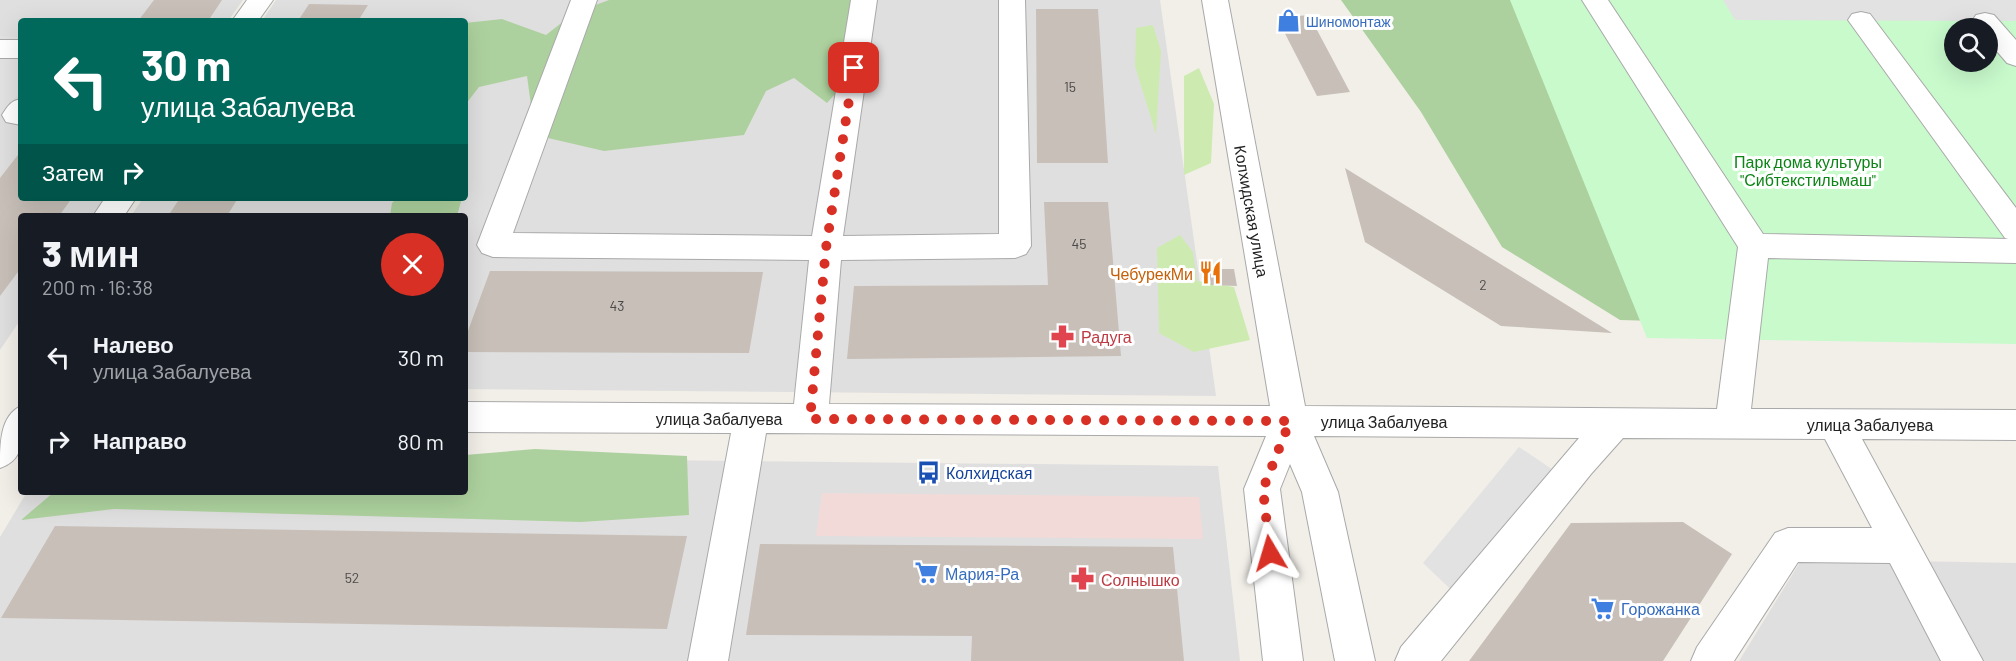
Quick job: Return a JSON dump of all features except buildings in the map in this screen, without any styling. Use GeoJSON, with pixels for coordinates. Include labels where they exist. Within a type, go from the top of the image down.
{"type":"FeatureCollection","features":[{"type":"Feature","properties":{"kind":"street"},"geometry":{"type":"LineString","coordinates":[[247,18],[260,0]]}},
{"type":"Feature","properties":{"kind":"street"},"geometry":{"type":"LineString","coordinates":[[584,0],[493,244],[826,248],[1015,246],[1012,0]]}},
{"type":"Feature","properties":{"kind":"street"},"geometry":{"type":"LineString","coordinates":[[810,419],[826,248],[864,0]]}},
{"type":"Feature","properties":{"kind":"street","name":"Колхидская улица"},"geometry":{"type":"LineString","coordinates":[[1215,0],[1290,421],[1320,492],[1355,661]]}},
{"type":"Feature","properties":{"kind":"street"},"geometry":{"type":"LineString","coordinates":[[1595,0],[1754,246],[1734,404],[1734,423]]}},
{"type":"Feature","properties":{"kind":"street"},"geometry":{"type":"LineString","coordinates":[[1861,20],[2016,230]]}},
{"type":"Feature","properties":{"kind":"street"},"geometry":{"type":"LineString","coordinates":[[1998,36],[2016,57]]}},
{"type":"Feature","properties":{"kind":"street"},"geometry":{"type":"LineString","coordinates":[[0,49],[18,49]]}},
{"type":"Feature","properties":{"kind":"street"},"geometry":{"type":"LineString","coordinates":[[1754,246],[2016,251]]}},
{"type":"Feature","properties":{"kind":"street","name":"улица Забалуева"},"geometry":{"type":"LineString","coordinates":[[468,417],[2016,425]]}},
{"type":"Feature","properties":{"kind":"street"},"geometry":{"type":"LineString","coordinates":[[708,661],[751,419]]}},
{"type":"Feature","properties":{"kind":"street"},"geometry":{"type":"LineString","coordinates":[[1283,661],[1263,489],[1290,421]]}},
{"type":"Feature","properties":{"kind":"street"},"geometry":{"type":"LineString","coordinates":[[1414,661],[1571,470],[1615,423]]}},
{"type":"Feature","properties":{"kind":"street"},"geometry":{"type":"LineString","coordinates":[[1835,424],[1963,661]]}},
{"type":"Feature","properties":{"kind":"street"},"geometry":{"type":"LineString","coordinates":[[0,453],[18,426]]}},
{"type":"Feature","properties":{"kind":"street"},"geometry":{"type":"LineString","coordinates":[[1711,661],[1788,545],[1901,546]]}},
{"type":"Feature","properties":{"kind":"shaded area"},"geometry":{"type":"Polygon","coordinates":[[[0,0],[243,0],[230,18],[18,18],[18,201],[103,201],[95,213],[18,213],[18,323],[0,350],[0,0]]]}},
{"type":"Feature","properties":{"kind":"shaded area"},"geometry":{"type":"Polygon","coordinates":[[[276,0],[1160,0],[1216,396],[468,389],[468,213],[133,213],[141,201],[468,201],[468,18],[264,18],[276,0]]]}},
{"type":"Feature","properties":{"kind":"shaded area"},"geometry":{"type":"Polygon","coordinates":[[[1723,0],[2016,0],[2016,21],[1998,21],[1998,18],[1944,18],[1944,21],[1735,20],[1723,0]]]}},
{"type":"Feature","properties":{"kind":"shaded area"},"geometry":{"type":"Polygon","coordinates":[[[0,36],[18,37],[18,94],[0,116],[0,36]]]}},
{"type":"Feature","properties":{"kind":"shaded area"},"geometry":{"type":"Polygon","coordinates":[[[1519,447],[1565,478],[1463,601],[1423,563],[1519,447]]]}},
{"type":"Feature","properties":{"kind":"shaded area"},"geometry":{"type":"Polygon","coordinates":[[[468,458],[1218,466],[1240,661],[0,661],[0,537],[25,495],[468,495],[468,458]]]}},
{"type":"Feature","properties":{"kind":"shaded area"},"geometry":{"type":"Polygon","coordinates":[[[822,493],[1199,497],[1203,539],[816,536],[822,493]]]}},
{"type":"Feature","properties":{"kind":"shaded area"},"geometry":{"type":"Polygon","coordinates":[[[1802,559],[2016,563],[2016,661],[1739,661],[1802,559]]]}},
{"type":"Feature","properties":{"kind":"green space"},"geometry":{"type":"Polygon","coordinates":[[[609,0],[851,0],[862,15],[860,66],[827,103],[794,78],[766,91],[744,135],[604,151],[535,135],[527,76],[479,87],[468,101],[468,23],[502,19],[546,35],[574,13],[609,0]]]}},
{"type":"Feature","properties":{"kind":"green space"},"geometry":{"type":"Polygon","coordinates":[[[1341,0],[1579,0],[2016,332],[1620,320],[1502,247],[1421,112],[1341,0]]]}},
{"type":"Feature","properties":{"kind":"green space","name":"Парк дома культуры \"Сибтекстильмаш\""},"geometry":{"type":"Polygon","coordinates":[[[1510,0],[2016,0],[2016,344],[1647,338],[1510,0]]]}},
{"type":"Feature","properties":{"kind":"green space"},"geometry":{"type":"Polygon","coordinates":[[[1153,25],[1161,51],[1156,134],[1135,66],[1136,28],[1153,25]]]}},
{"type":"Feature","properties":{"kind":"green space"},"geometry":{"type":"Polygon","coordinates":[[[1199,68],[1214,104],[1211,163],[1184,175],[1184,76],[1199,68]]]}},
{"type":"Feature","properties":{"kind":"green space"},"geometry":{"type":"Polygon","coordinates":[[[394,201],[461,201],[458,213],[390,213],[394,201]]]}},
{"type":"Feature","properties":{"kind":"green space"},"geometry":{"type":"Polygon","coordinates":[[[1180,235],[1193,252],[1197,281],[1234,287],[1250,340],[1194,352],[1159,333],[1157,248],[1180,235]]]}},
{"type":"Feature","properties":{"kind":"green space"},"geometry":{"type":"Polygon","coordinates":[[[535,449],[687,456],[689,515],[581,522],[114,509],[21,520],[50,495],[468,495],[468,455],[535,449]]]}},
{"type":"Feature","properties":{"kind":"place","name":"Шиномонтаж"},"geometry":{"type":"Point","coordinates":[1288,21]}},
{"type":"Feature","properties":{"kind":"place","name":"ЧебурекМи"},"geometry":{"type":"Point","coordinates":[1211,273]}},
{"type":"Feature","properties":{"kind":"place","name":"Радуга"},"geometry":{"type":"Point","coordinates":[1063,336]}},
{"type":"Feature","properties":{"kind":"place","name":"Колхидская"},"geometry":{"type":"Point","coordinates":[928,472]}},
{"type":"Feature","properties":{"kind":"place","name":"Мария-Ра"},"geometry":{"type":"Point","coordinates":[927,573]}},
{"type":"Feature","properties":{"kind":"place","name":"Солнышко"},"geometry":{"type":"Point","coordinates":[1083,579]}},
{"type":"Feature","properties":{"kind":"place","name":"Горожанка"},"geometry":{"type":"Point","coordinates":[1603,608]}},
{"type":"Feature","properties":{"kind":"route"},"geometry":{"type":"LineString","coordinates":[[854,68],[826,248],[810,419],[1290,421],[1263,489],[1270,553]]}}]}
